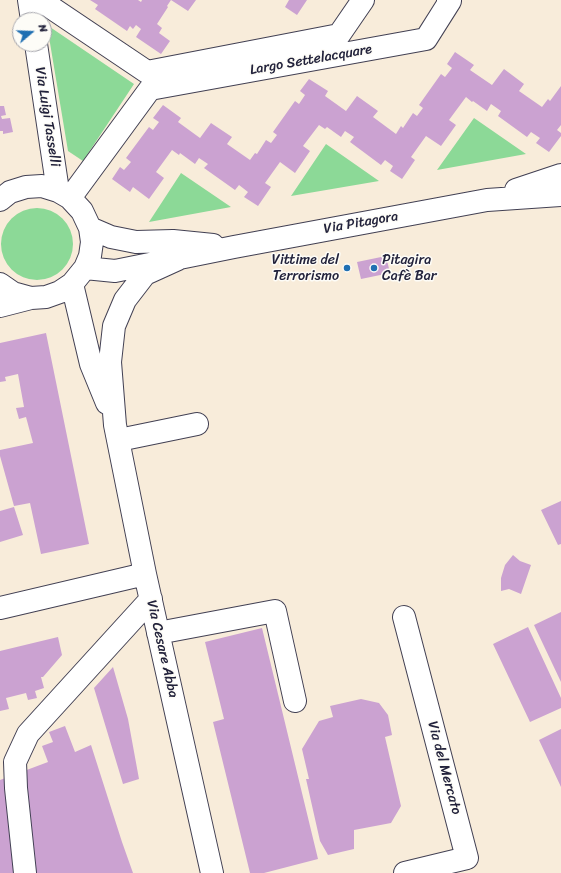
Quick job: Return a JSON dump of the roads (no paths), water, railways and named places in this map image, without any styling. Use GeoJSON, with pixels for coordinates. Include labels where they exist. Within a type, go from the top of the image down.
{"type":"FeatureCollection","features":[{"type":"Feature","properties":{"kind":"street"},"geometry":{"type":"LineString","coordinates":[[29,0],[31,12]]}},
{"type":"Feature","properties":{"kind":"street"},"geometry":{"type":"LineString","coordinates":[[40,0],[148,81],[64,194]]}},
{"type":"Feature","properties":{"kind":"street","name":"Largo Settelacquare"},"geometry":{"type":"LineString","coordinates":[[148,81],[339,35],[363,0]]}},
{"type":"Feature","properties":{"kind":"street","name":"Largo Settelacquare"},"geometry":{"type":"LineString","coordinates":[[148,81],[426,39],[450,1],[448,0]]}},
{"type":"Feature","properties":{"kind":"street","name":"Via Luigi Tasselli"},"geometry":{"type":"LineString","coordinates":[[37,52],[64,194]]}},
{"type":"Feature","properties":{"kind":"street","name":"Via Pitagora"},"geometry":{"type":"LineString","coordinates":[[487,200],[561,175]]}},
{"type":"Feature","properties":{"kind":"street"},"geometry":{"type":"LineString","coordinates":[[0,200],[10,192],[26,187],[42,186],[64,194],[82,211],[90,228],[92,242],[90,256],[79,276],[60,292],[46,297],[31,298],[0,306]]}},
{"type":"Feature","properties":{"kind":"street","name":"Via Pitagora"},"geometry":{"type":"LineString","coordinates":[[79,276],[116,271],[234,247],[487,200],[561,195]]}},
{"type":"Feature","properties":{"kind":"street","name":"Via Pitagora"},"geometry":{"type":"LineString","coordinates":[[90,228],[111,237],[136,242],[174,241],[234,247]]}},
{"type":"Feature","properties":{"kind":"street","name":"Via Cesare Abba"},"geometry":{"type":"LineString","coordinates":[[178,259],[145,274],[125,300],[114,326],[110,362],[117,433],[145,574],[212,873]]}},
{"type":"Feature","properties":{"kind":"street","name":"Via Cesare Abba"},"geometry":{"type":"LineString","coordinates":[[79,276],[91,364],[117,433]]}},
{"type":"Feature","properties":{"kind":"street"},"geometry":{"type":"LineString","coordinates":[[0,284],[13,293],[31,298]]}},
{"type":"Feature","properties":{"kind":"street"},"geometry":{"type":"LineString","coordinates":[[117,433],[197,424]]}},
{"type":"Feature","properties":{"kind":"street"},"geometry":{"type":"LineString","coordinates":[[0,608],[145,574]]}},
{"type":"Feature","properties":{"kind":"street"},"geometry":{"type":"LineString","coordinates":[[25,873],[16,788],[15,762],[28,734],[151,599]]}},
{"type":"Feature","properties":{"kind":"street"},"geometry":{"type":"LineString","coordinates":[[158,633],[275,611],[295,701]]}},
{"type":"Feature","properties":{"kind":"street","name":"Via del Mercato"},"geometry":{"type":"LineString","coordinates":[[404,616],[468,858],[405,873]]}},
{"type":"Feature","properties":{"kind":"place","name":"Vittime del Terrorismo"},"geometry":{"type":"Point","coordinates":[347,268]}},
{"type":"Feature","properties":{"kind":"place","name":"Pitagira Cafè Bar"},"geometry":{"type":"Point","coordinates":[374,268]}}]}
